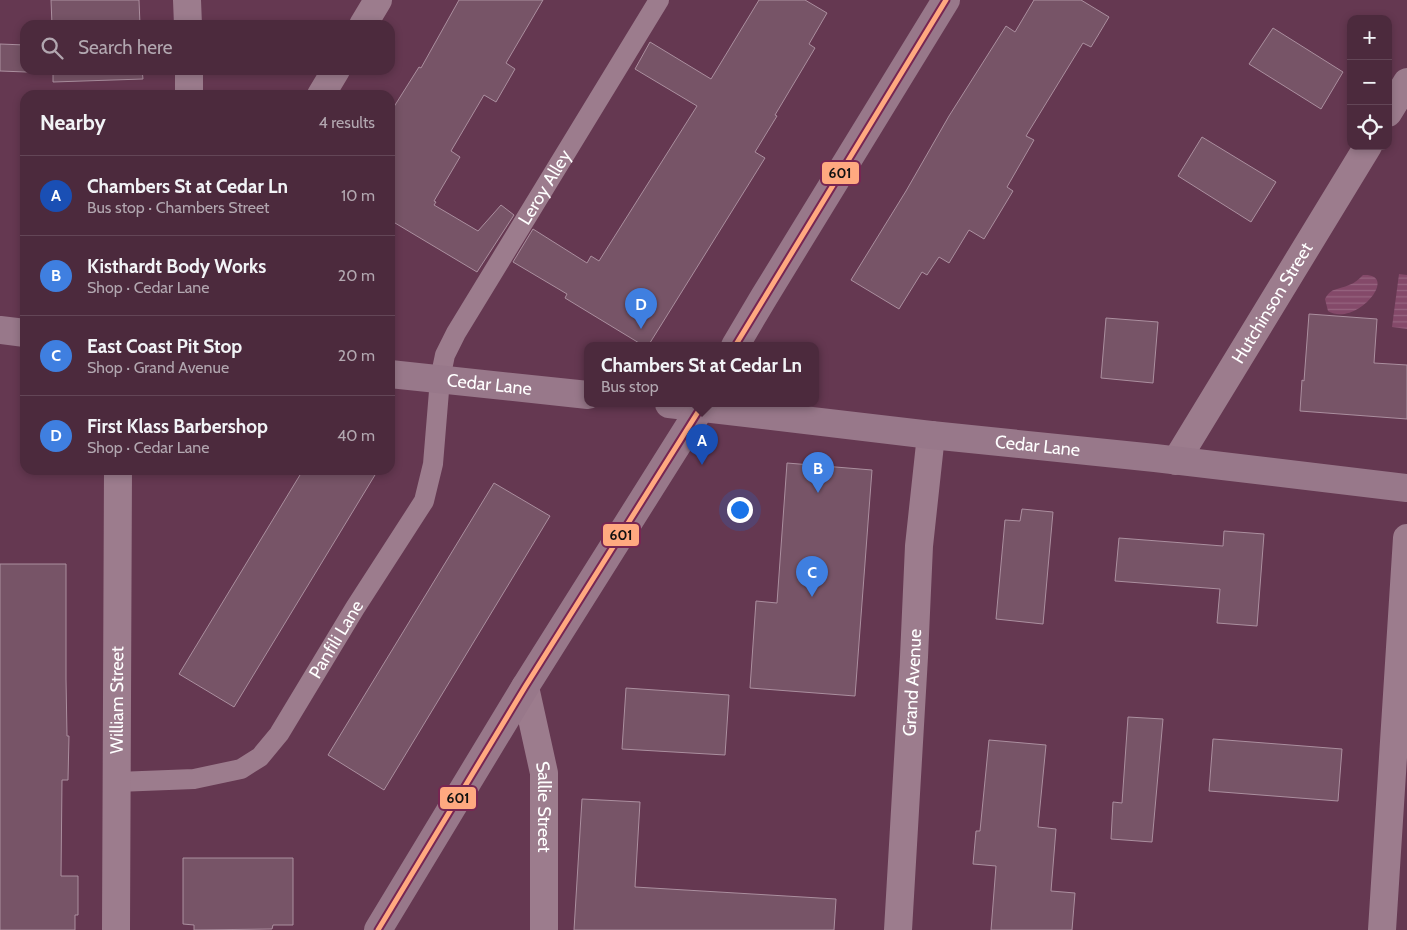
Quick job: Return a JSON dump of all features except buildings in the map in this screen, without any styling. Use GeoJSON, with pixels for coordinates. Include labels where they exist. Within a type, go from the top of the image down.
{"type":"FeatureCollection","features":[{"type":"Feature","properties":{"kind":"street"},"geometry":{"type":"LineString","coordinates":[[187,0],[188,20]]}},
{"type":"Feature","properties":{"kind":"street"},"geometry":{"type":"LineString","coordinates":[[366,20],[378,0]]}},
{"type":"Feature","properties":{"kind":"street"},"geometry":{"type":"LineString","coordinates":[[737,342],[946,0]]}},
{"type":"Feature","properties":{"kind":"street"},"geometry":{"type":"LineString","coordinates":[[189,75],[189,90]]}},
{"type":"Feature","properties":{"kind":"street"},"geometry":{"type":"LineString","coordinates":[[324,90],[333,75]]}},
{"type":"Feature","properties":{"kind":"street"},"geometry":{"type":"LineString","coordinates":[[1392,106],[1407,82]]}},
{"type":"Feature","properties":{"kind":"street","name":"Hutchinson Street"},"geometry":{"type":"LineString","coordinates":[[1176,461],[1366,150]]}},
{"type":"Feature","properties":{"kind":"street"},"geometry":{"type":"LineString","coordinates":[[0,330],[20,332]]}},
{"type":"Feature","properties":{"kind":"street","name":"Cedar Lane"},"geometry":{"type":"LineString","coordinates":[[395,374],[584,395]]}},
{"type":"Feature","properties":{"kind":"street"},"geometry":{"type":"LineString","coordinates":[[378,930],[525,687],[701,407]]}},
{"type":"Feature","properties":{"kind":"street","name":"Cedar Lane"},"geometry":{"type":"LineString","coordinates":[[717,407],[931,436],[1176,461],[1407,488]]}},
{"type":"Feature","properties":{"kind":"street","name":"Grand Avenue"},"geometry":{"type":"LineString","coordinates":[[898,930],[914,667],[919,546],[931,436]]}},
{"type":"Feature","properties":{"kind":"street","name":"William Street"},"geometry":{"type":"LineString","coordinates":[[116,930],[118,475]]}},
{"type":"Feature","properties":{"kind":"street"},"geometry":{"type":"LineString","coordinates":[[1382,930],[1407,538]]}},
{"type":"Feature","properties":{"kind":"street","name":"Sallie Street"},"geometry":{"type":"LineString","coordinates":[[525,687],[544,773],[544,930]]}},
{"type":"Feature","properties":{"kind":"lane","name":"Leroy Alley"},"geometry":{"type":"LineString","coordinates":[[440,379],[445,355],[456,333],[659,0]]}},
{"type":"Feature","properties":{"kind":"lane","name":"Panfili Lane"},"geometry":{"type":"LineString","coordinates":[[117,782],[194,779],[241,769],[260,757],[279,734],[355,608],[424,500],[433,464],[440,379]]}},
{"type":"Feature","properties":{"kind":"shaded area"},"geometry":{"type":"Polygon","coordinates":[[[1399,274],[1407,275],[1407,329],[1392,327],[1399,274]]]}},
{"type":"Feature","properties":{"kind":"shaded area"},"geometry":{"type":"Polygon","coordinates":[[[1363,275],[1374,277],[1378,282],[1376,290],[1370,299],[1361,307],[1351,312],[1339,314],[1328,311],[1325,299],[1327,295],[1336,289],[1353,283],[1363,275]]]}},
{"type":"Feature","properties":{"kind":"transit line","name":"601"},"geometry":{"type":"LineString","coordinates":[[737,342],[946,0]]}},
{"type":"Feature","properties":{"kind":"transit line","name":"601"},"geometry":{"type":"LineString","coordinates":[[378,930],[525,687],[701,407]]}},
{"type":"Feature","properties":{"kind":"place","name":"First Klass Barbershop"},"geometry":{"type":"Point","coordinates":[641,329]}},
{"type":"Feature","properties":{"kind":"place","name":"Chambers St at Cedar Ln"},"geometry":{"type":"Point","coordinates":[702,465]}},
{"type":"Feature","properties":{"kind":"place","name":"Kisthardt Body Works"},"geometry":{"type":"Point","coordinates":[818,493]}},
{"type":"Feature","properties":{"kind":"place","name":"East Coast Pit Stop"},"geometry":{"type":"Point","coordinates":[812,597]}}]}
